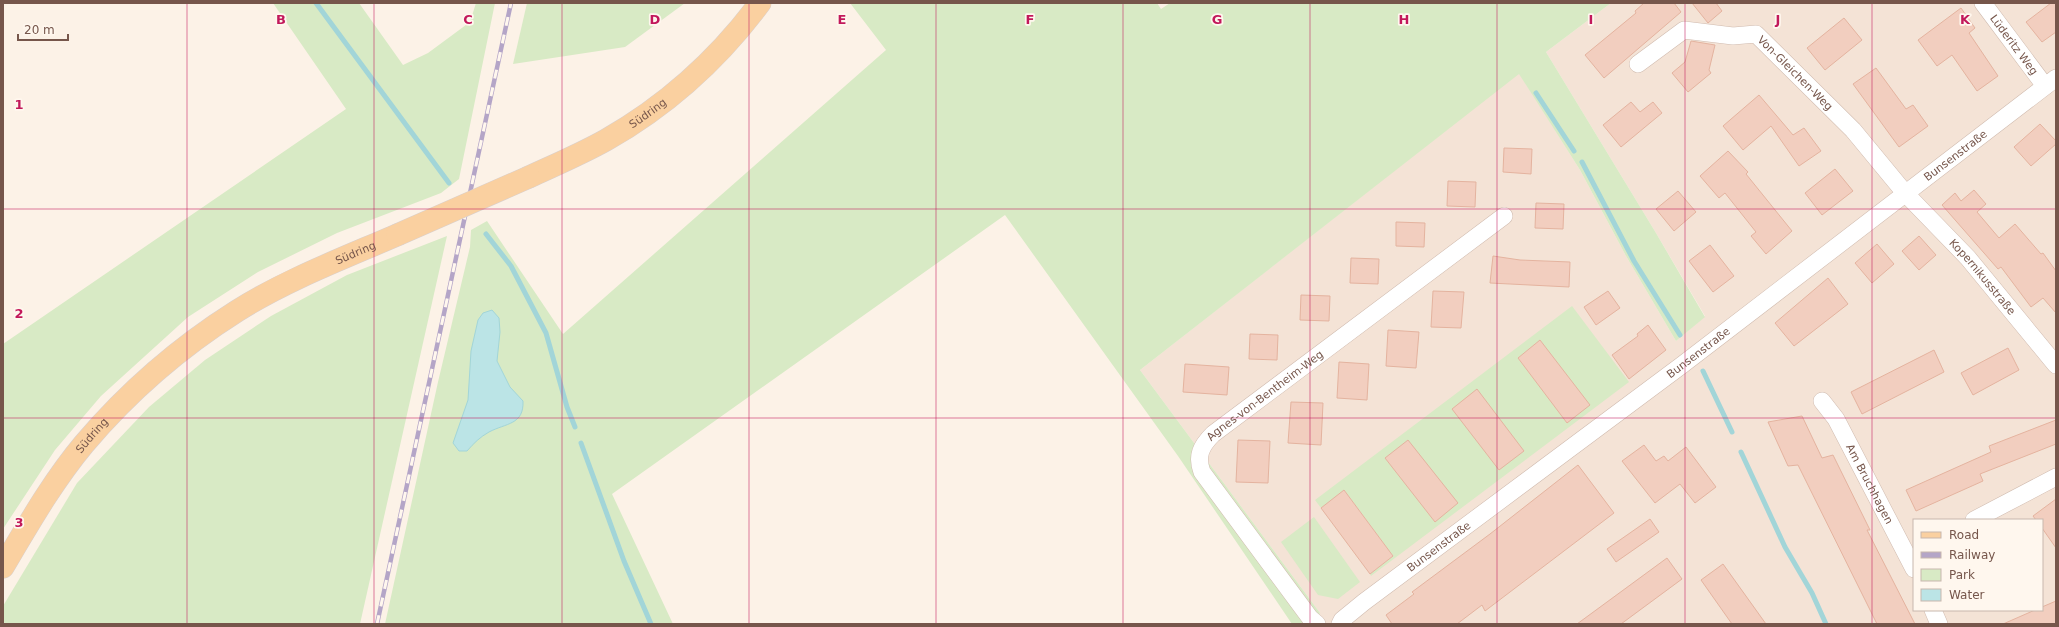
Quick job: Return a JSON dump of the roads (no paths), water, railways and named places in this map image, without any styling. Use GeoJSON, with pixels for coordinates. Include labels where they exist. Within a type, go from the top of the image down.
{"type":"FeatureCollection","features":[{"type":"Feature","properties":{"kind":"main road","name":"Südring"},"geometry":{"type":"LineString","coordinates":[[3,567],[52,489],[84,444],[158,369],[202,335],[238,311],[285,285],[397,234],[529,177],[606,139],[658,106],[699,72],[742,27],[760,3]]}},
{"type":"Feature","properties":{"kind":"street","name":"Lüderitz Weg"},"geometry":{"type":"LineString","coordinates":[[1983,3],[2051,82]]}},
{"type":"Feature","properties":{"kind":"street","name":"Von-Gleichen-Weg"},"geometry":{"type":"LineString","coordinates":[[1638,64],[1684,30],[1733,36],[1756,34],[1853,130],[1905,193]]}},
{"type":"Feature","properties":{"kind":"street","name":"Bunsenstraße"},"geometry":{"type":"LineString","coordinates":[[1340,624],[1342,620],[1364,602],[1682,365],[2051,82]]}},
{"type":"Feature","properties":{"kind":"street","name":"Kopernikusstraße"},"geometry":{"type":"LineString","coordinates":[[1905,193],[1968,258],[2056,365]]}},
{"type":"Feature","properties":{"kind":"street","name":"Agnes-von-Bentheim-Weg"},"geometry":{"type":"LineString","coordinates":[[1317,624],[1310,618],[1202,472],[1198,463],[1199,454],[1205,442],[1213,434],[1504,216]]}},
{"type":"Feature","properties":{"kind":"street","name":"Am Bruchhagen"},"geometry":{"type":"LineString","coordinates":[[1822,401],[1836,419],[1912,559]]}},
{"type":"Feature","properties":{"kind":"street"},"geometry":{"type":"LineString","coordinates":[[1976,519],[2056,477]]}},
{"type":"Feature","properties":{"kind":"street"},"geometry":{"type":"LineString","coordinates":[[1934,611],[1940,624]]}},
{"type":"Feature","properties":{"kind":"water"},"geometry":{"type":"Polygon","coordinates":[[[492,310],[499,318],[500,332],[497,361],[510,387],[523,401],[523,409],[517,419],[513,422],[486,434],[477,440],[467,451],[459,451],[453,443],[468,400],[471,351],[478,320],[483,313],[492,310]]]}},
{"type":"Feature","properties":{"kind":"waterway"},"geometry":{"type":"LineString","coordinates":[[316,3],[449,183]]}},
{"type":"Feature","properties":{"kind":"waterway"},"geometry":{"type":"LineString","coordinates":[[1536,93],[1574,151]]}},
{"type":"Feature","properties":{"kind":"waterway"},"geometry":{"type":"LineString","coordinates":[[1582,162],[1634,261],[1680,335]]}},
{"type":"Feature","properties":{"kind":"waterway"},"geometry":{"type":"LineString","coordinates":[[486,234],[511,266],[546,333],[567,407],[575,427]]}},
{"type":"Feature","properties":{"kind":"waterway"},"geometry":{"type":"LineString","coordinates":[[1703,371],[1732,432]]}},
{"type":"Feature","properties":{"kind":"waterway"},"geometry":{"type":"LineString","coordinates":[[581,443],[624,561],[651,624]]}},
{"type":"Feature","properties":{"kind":"waterway"},"geometry":{"type":"LineString","coordinates":[[1741,452],[1785,547],[1812,593],[1826,624]]}},
{"type":"Feature","properties":{"kind":"railway"},"geometry":{"type":"LineString","coordinates":[[377,624],[511,3]]}}]}
